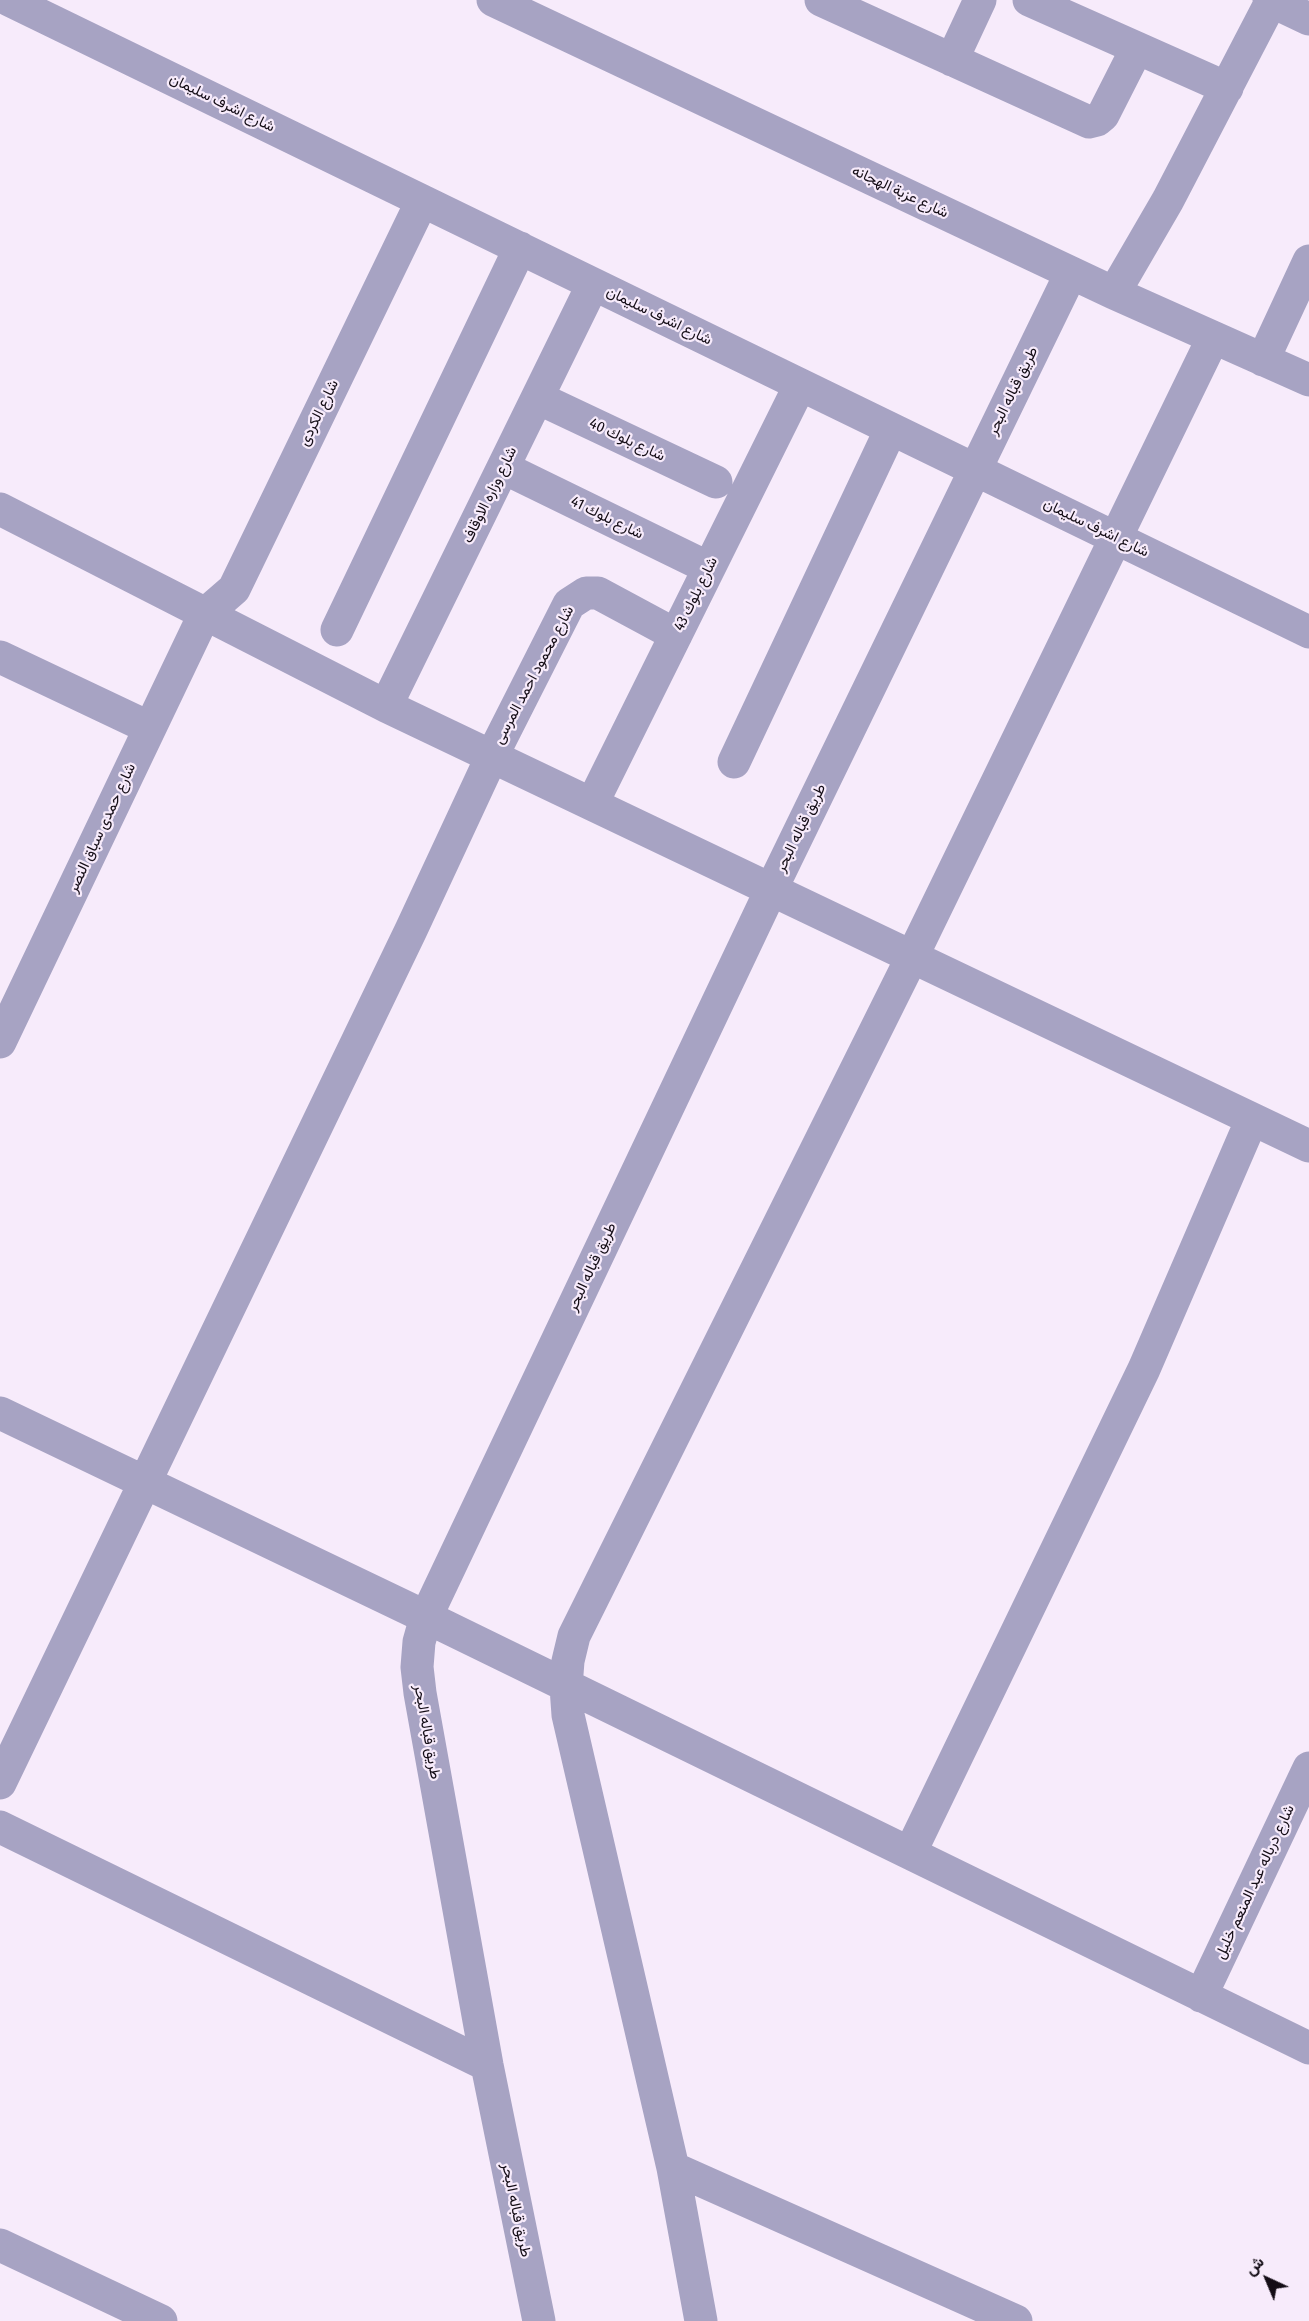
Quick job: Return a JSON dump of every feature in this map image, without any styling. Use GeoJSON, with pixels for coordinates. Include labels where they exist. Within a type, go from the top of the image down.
{"type":"FeatureCollection","features":[{"type":"Feature","properties":{"kind":"street","name":"شارع اشرف سليمان"},"geometry":{"type":"LineString","coordinates":[[9,0],[1309,632]]}},
{"type":"Feature","properties":{"kind":"street","name":"شارع عزبة الهجانه"},"geometry":{"type":"LineString","coordinates":[[493,0],[1071,273],[1309,380]]}},
{"type":"Feature","properties":{"kind":"street"},"geometry":{"type":"LineString","coordinates":[[821,0],[1089,122],[1103,115],[1137,48]]}},
{"type":"Feature","properties":{"kind":"street"},"geometry":{"type":"LineString","coordinates":[[952,60],[980,0]]}},
{"type":"Feature","properties":{"kind":"street"},"geometry":{"type":"LineString","coordinates":[[1029,0],[1227,88]]}},
{"type":"Feature","properties":{"kind":"street"},"geometry":{"type":"LineString","coordinates":[[1114,293],[1168,200],[1271,0],[1309,19]]}},
{"type":"Feature","properties":{"kind":"street","name":"شارع الكردى"},"geometry":{"type":"LineString","coordinates":[[204,615],[234,589],[422,201]]}},
{"type":"Feature","properties":{"kind":"street"},"geometry":{"type":"LineString","coordinates":[[337,630],[520,248]]}},
{"type":"Feature","properties":{"kind":"street"},"geometry":{"type":"LineString","coordinates":[[1263,360],[1309,261]]}},
{"type":"Feature","properties":{"kind":"street","name":"طريق قباله البحر"},"geometry":{"type":"LineString","coordinates":[[539,2321],[487,2065],[420,1693],[419,1642],[426,1617],[771,890],[1071,273]]}},
{"type":"Feature","properties":{"kind":"street","name":"شارع وزاره الاوقاف"},"geometry":{"type":"LineString","coordinates":[[386,706],[593,284]]}},
{"type":"Feature","properties":{"kind":"street"},"geometry":{"type":"LineString","coordinates":[[701,2321],[673,2168],[568,1715],[566,1687],[568,1661],[574,1636],[912,957],[1213,338]]}},
{"type":"Feature","properties":{"kind":"street","name":"شارع بلوك 43"},"geometry":{"type":"LineString","coordinates":[[592,804],[800,385]]}},
{"type":"Feature","properties":{"kind":"street","name":"شارع بلوك 40"},"geometry":{"type":"LineString","coordinates":[[538,398],[716,482]]}},
{"type":"Feature","properties":{"kind":"street"},"geometry":{"type":"LineString","coordinates":[[734,762],[891,429]]}},
{"type":"Feature","properties":{"kind":"street","name":"شارع بلوك 41"},"geometry":{"type":"LineString","coordinates":[[504,468],[709,568]]}},
{"type":"Feature","properties":{"kind":"street"},"geometry":{"type":"LineString","coordinates":[[0,509],[386,706],[1309,1146]]}},
{"type":"Feature","properties":{"kind":"street","name":"شارع محمود احمد المرسى"},"geometry":{"type":"LineString","coordinates":[[492,756],[569,603],[577,597],[586,593],[598,593],[676,635]]}},
{"type":"Feature","properties":{"kind":"street","name":"شارع حمدى سباق النصر"},"geometry":{"type":"LineString","coordinates":[[0,1042],[204,615]]}},
{"type":"Feature","properties":{"kind":"street"},"geometry":{"type":"LineString","coordinates":[[0,657],[150,728]]}},
{"type":"Feature","properties":{"kind":"street"},"geometry":{"type":"LineString","coordinates":[[0,1783],[411,930],[492,756]]}},
{"type":"Feature","properties":{"kind":"street"},"geometry":{"type":"LineString","coordinates":[[909,1853],[1144,1369],[1251,1119]]}},
{"type":"Feature","properties":{"kind":"street"},"geometry":{"type":"LineString","coordinates":[[0,1413],[426,1617],[1309,2048]]}},
{"type":"Feature","properties":{"kind":"street","name":"شارع درباله عبد المنعم خليل"},"geometry":{"type":"LineString","coordinates":[[1201,1996],[1309,1768]]}},
{"type":"Feature","properties":{"kind":"street"},"geometry":{"type":"LineString","coordinates":[[0,1827],[487,2065]]}},
{"type":"Feature","properties":{"kind":"street"},"geometry":{"type":"LineString","coordinates":[[673,2168],[1016,2321]]}},
{"type":"Feature","properties":{"kind":"street"},"geometry":{"type":"LineString","coordinates":[[0,2245],[161,2321]]}}]}
